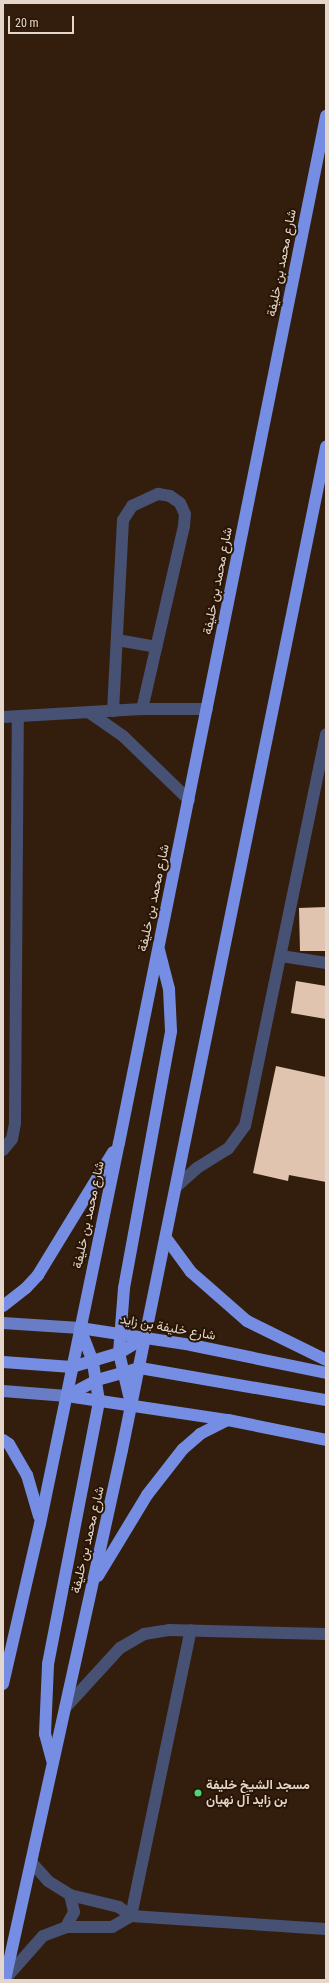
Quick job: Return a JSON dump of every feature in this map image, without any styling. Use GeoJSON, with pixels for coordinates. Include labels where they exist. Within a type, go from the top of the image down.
{"type":"FeatureCollection","features":[{"type":"Feature","properties":{"kind":"highway","name":"شارع محمد بن خليفة"},"geometry":{"type":"LineString","coordinates":[[3,1684],[40,1524],[67,1396],[189,800],[326,116]]}},
{"type":"Feature","properties":{"kind":"highway","name":"شارع محمد بن خليفة"},"geometry":{"type":"LineString","coordinates":[[5,1980],[140,1368],[326,447]]}},
{"type":"Feature","properties":{"kind":"highway"},"geometry":{"type":"LineString","coordinates":[[131,1406],[122,1372],[119,1353],[119,1333],[124,1288],[171,1031],[169,989],[158,949]]}},
{"type":"Feature","properties":{"kind":"highway"},"geometry":{"type":"LineString","coordinates":[[3,1306],[26,1288],[38,1275],[119,1143]]}},
{"type":"Feature","properties":{"kind":"highway"},"geometry":{"type":"LineString","coordinates":[[166,1238],[191,1272],[247,1321],[326,1360]]}},
{"type":"Feature","properties":{"kind":"highway"},"geometry":{"type":"LineString","coordinates":[[52,1763],[45,1734],[48,1664],[99,1401],[97,1380],[93,1362],[80,1328]]}},
{"type":"Feature","properties":{"kind":"highway","name":"شارع خليفة بن زايد"},"geometry":{"type":"LineString","coordinates":[[80,1328],[146,1337],[326,1373]]}},
{"type":"Feature","properties":{"kind":"highway"},"geometry":{"type":"LineString","coordinates":[[3,1362],[72,1367],[93,1362],[119,1353],[146,1337]]}},
{"type":"Feature","properties":{"kind":"highway"},"geometry":{"type":"LineString","coordinates":[[67,1396],[97,1380],[140,1368],[326,1400]]}},
{"type":"Feature","properties":{"kind":"highway"},"geometry":{"type":"LineString","coordinates":[[67,1396],[228,1420],[326,1440]]}},
{"type":"Feature","properties":{"kind":"highway"},"geometry":{"type":"LineString","coordinates":[[92,1586],[147,1495],[183,1449],[200,1434],[228,1420]]}},
{"type":"Feature","properties":{"kind":"highway"},"geometry":{"type":"LineString","coordinates":[[3,1440],[12,1449],[27,1475],[38,1507],[40,1524]]}},
{"type":"Feature","properties":{"kind":"main road","name":"شارع خليفة بن زايد"},"geometry":{"type":"LineString","coordinates":[[3,1323],[80,1328]]}},
{"type":"Feature","properties":{"kind":"main road"},"geometry":{"type":"LineString","coordinates":[[3,1391],[67,1396]]}},
{"type":"Feature","properties":{"kind":"street"},"geometry":{"type":"LineString","coordinates":[[113,711],[123,520],[132,506],[158,494],[164,495],[180,503],[185,514],[142,709]]}},
{"type":"Feature","properties":{"kind":"street"},"geometry":{"type":"LineString","coordinates":[[117,640],[156,647]]}},
{"type":"Feature","properties":{"kind":"street"},"geometry":{"type":"LineString","coordinates":[[3,717],[18,718],[142,709],[207,709]]}},
{"type":"Feature","properties":{"kind":"street"},"geometry":{"type":"LineString","coordinates":[[90,713],[123,736],[189,800]]}},
{"type":"Feature","properties":{"kind":"street"},"geometry":{"type":"LineString","coordinates":[[3,1150],[12,1139],[15,1123],[18,718]]}},
{"type":"Feature","properties":{"kind":"street"},"geometry":{"type":"LineString","coordinates":[[177,1186],[196,1168],[228,1149],[245,1126],[326,734]]}},
{"type":"Feature","properties":{"kind":"street"},"geometry":{"type":"LineString","coordinates":[[281,956],[326,963]]}},
{"type":"Feature","properties":{"kind":"street"},"geometry":{"type":"LineString","coordinates":[[65,1708],[120,1648],[131,1640],[156,1631],[191,1630],[326,1634]]}},
{"type":"Feature","properties":{"kind":"street"},"geometry":{"type":"LineString","coordinates":[[5,1980],[43,1936],[66,1927],[104,1929],[119,1925],[131,1916],[191,1630]]}},
{"type":"Feature","properties":{"kind":"street"},"geometry":{"type":"LineString","coordinates":[[31,1862],[48,1882],[70,1895],[119,1907],[131,1916],[326,1929]]}},
{"type":"Feature","properties":{"kind":"street"},"geometry":{"type":"LineString","coordinates":[[66,1927],[74,1912],[70,1895]]}},
{"type":"Feature","properties":{"kind":"building"},"geometry":{"type":"Polygon","coordinates":[[[326,907],[326,951],[300,951],[299,908],[326,907]]]}},
{"type":"Feature","properties":{"kind":"building"},"geometry":{"type":"Polygon","coordinates":[[[296,981],[326,986],[326,1019],[291,1013],[296,981]]]}},
{"type":"Feature","properties":{"kind":"building"},"geometry":{"type":"Polygon","coordinates":[[[276,1066],[326,1077],[326,1182],[289,1175],[288,1181],[253,1173],[276,1066]]]}},
{"type":"Feature","properties":{"kind":"place","name":"مسجد الشيخ خليفة بن زايد آل نهيان"},"geometry":{"type":"Point","coordinates":[198,1793]}}]}
